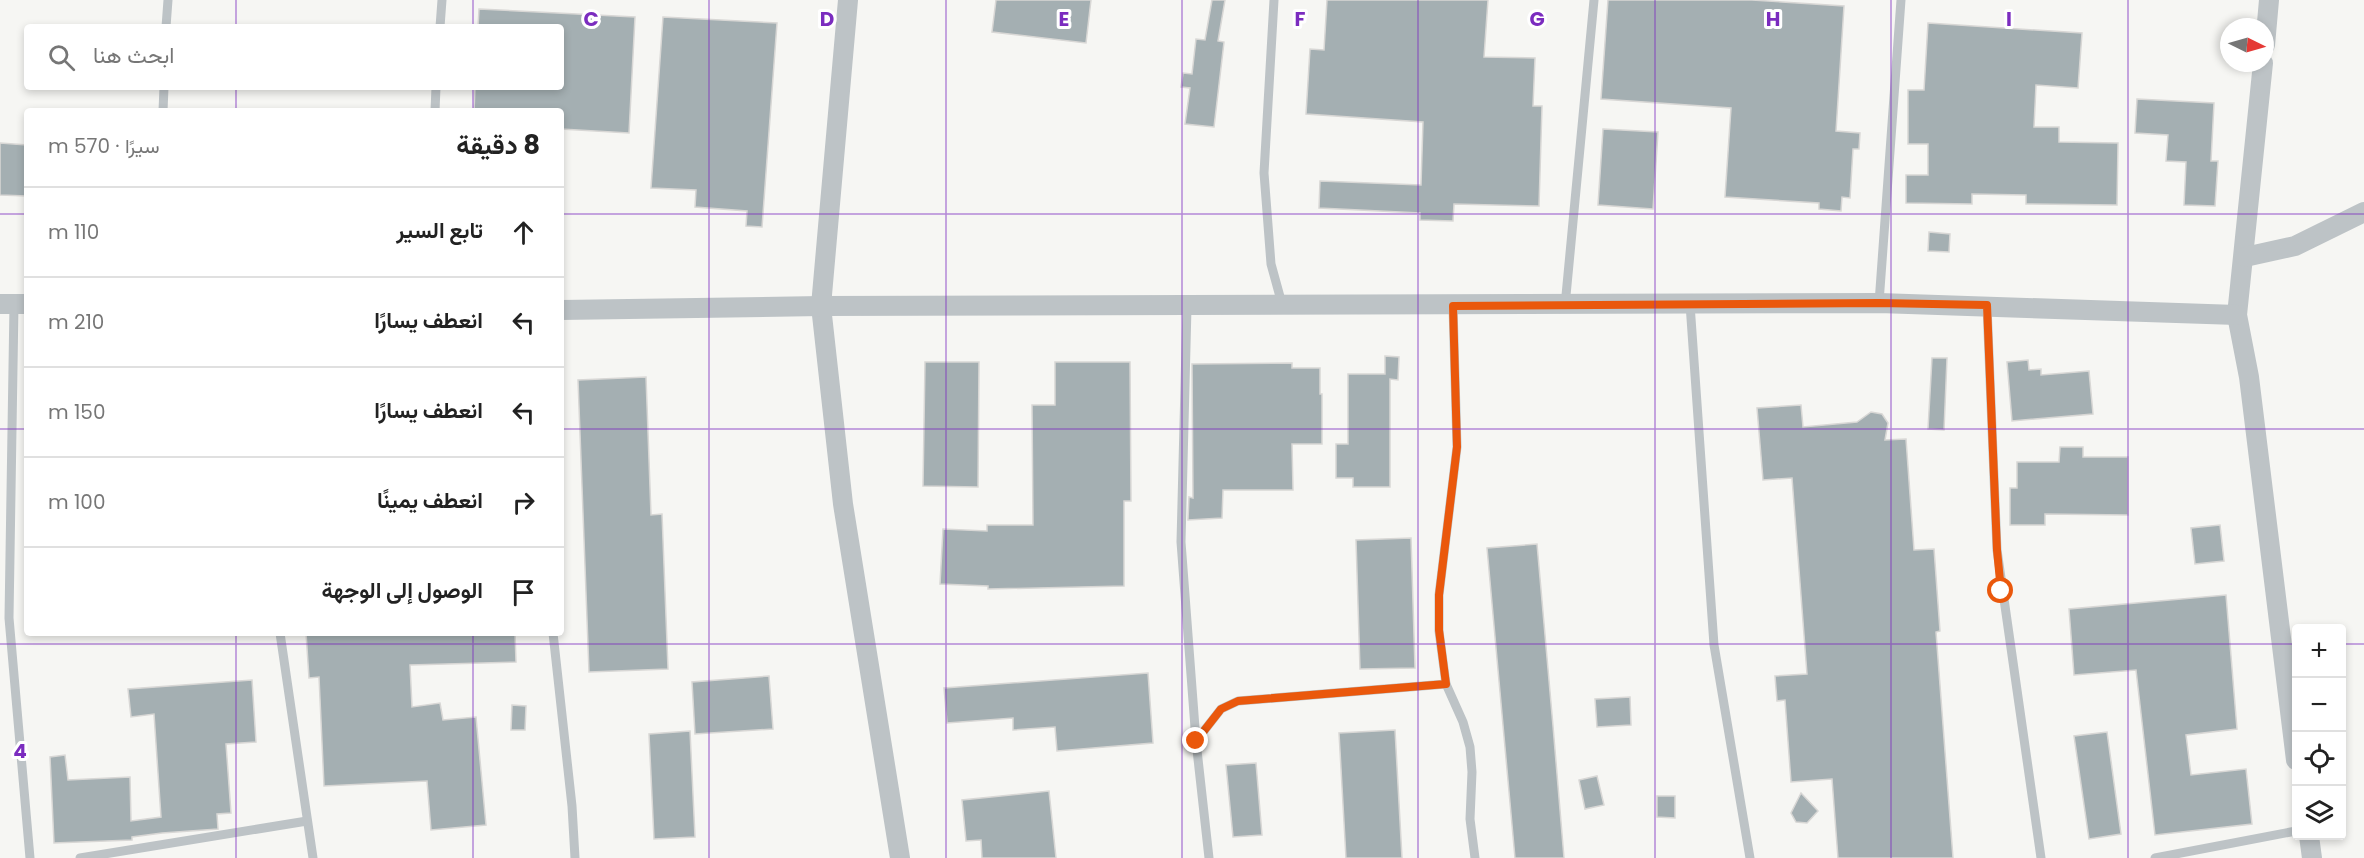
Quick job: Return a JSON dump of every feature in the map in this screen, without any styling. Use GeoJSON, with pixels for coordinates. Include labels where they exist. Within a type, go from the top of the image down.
{"type":"FeatureCollection","features":[{"type":"Feature","properties":{"kind":"street"},"geometry":{"type":"LineString","coordinates":[[848,0],[821,306],[843,504],[900,858]]}},
{"type":"Feature","properties":{"kind":"street"},"geometry":{"type":"LineString","coordinates":[[2267,18],[2269,0]]}},
{"type":"Feature","properties":{"kind":"street"},"geometry":{"type":"LineString","coordinates":[[2262,72],[2245,257],[2237,315],[2249,376],[2293,732]]}},
{"type":"Feature","properties":{"kind":"street"},"geometry":{"type":"LineString","coordinates":[[2245,257],[2295,246],[2364,212]]}},
{"type":"Feature","properties":{"kind":"street"},"geometry":{"type":"LineString","coordinates":[[564,310],[821,306],[1282,307],[1879,303],[2237,315]]}},
{"type":"Feature","properties":{"kind":"street"},"geometry":{"type":"LineString","coordinates":[[2310,840],[2312,858]]}},
{"type":"Feature","properties":{"kind":"lane"},"geometry":{"type":"LineString","coordinates":[[166,24],[168,0]]}},
{"type":"Feature","properties":{"kind":"lane"},"geometry":{"type":"LineString","coordinates":[[440,24],[442,0]]}},
{"type":"Feature","properties":{"kind":"lane"},"geometry":{"type":"LineString","coordinates":[[1274,0],[1264,173],[1271,264],[1282,307]]}},
{"type":"Feature","properties":{"kind":"lane"},"geometry":{"type":"LineString","coordinates":[[1565,306],[1594,0]]}},
{"type":"Feature","properties":{"kind":"lane"},"geometry":{"type":"LineString","coordinates":[[1879,303],[1901,0]]}},
{"type":"Feature","properties":{"kind":"lane"},"geometry":{"type":"LineString","coordinates":[[163,108],[164,90]]}},
{"type":"Feature","properties":{"kind":"lane"},"geometry":{"type":"LineString","coordinates":[[435,108],[436,90]]}},
{"type":"Feature","properties":{"kind":"lane"},"geometry":{"type":"LineString","coordinates":[[14,304],[9,618],[30,858]]}},
{"type":"Feature","properties":{"kind":"lane"},"geometry":{"type":"LineString","coordinates":[[1690,304],[1714,645],[1750,858]]}},
{"type":"Feature","properties":{"kind":"lane"},"geometry":{"type":"LineString","coordinates":[[1987,305],[1997,550],[2041,858]]}},
{"type":"Feature","properties":{"kind":"lane"},"geometry":{"type":"LineString","coordinates":[[1453,306],[1457,447],[1439,595],[1439,630],[1446,684],[1463,722],[1470,747],[1472,772],[1470,819],[1475,858]]}},
{"type":"Feature","properties":{"kind":"lane"},"geometry":{"type":"LineString","coordinates":[[1187,307],[1181,542],[1196,741],[1209,858]]}},
{"type":"Feature","properties":{"kind":"lane"},"geometry":{"type":"LineString","coordinates":[[280,636],[313,858]]}},
{"type":"Feature","properties":{"kind":"lane"},"geometry":{"type":"LineString","coordinates":[[553,636],[572,806],[575,858]]}},
{"type":"Feature","properties":{"kind":"lane"},"geometry":{"type":"LineString","coordinates":[[1196,741],[1221,709],[1238,701],[1446,684]]}},
{"type":"Feature","properties":{"kind":"lane"},"geometry":{"type":"LineString","coordinates":[[80,858],[307,821]]}},
{"type":"Feature","properties":{"kind":"lane"},"geometry":{"type":"LineString","coordinates":[[2155,858],[2292,832]]}},
{"type":"Feature","properties":{"kind":"building"},"geometry":{"type":"Polygon","coordinates":[[[996,0],[1091,0],[1086,43],[992,32],[996,0]]]}},
{"type":"Feature","properties":{"kind":"building"},"geometry":{"type":"Polygon","coordinates":[[[1212,0],[1225,0],[1218,41],[1224,42],[1214,127],[1185,124],[1190,88],[1181,87],[1183,73],[1192,74],[1196,39],[1205,40],[1212,0]]]}},
{"type":"Feature","properties":{"kind":"building"},"geometry":{"type":"Polygon","coordinates":[[[1327,0],[1488,0],[1484,57],[1535,58],[1533,106],[1542,106],[1539,206],[1454,204],[1453,221],[1420,220],[1420,213],[1319,208],[1320,181],[1421,185],[1423,122],[1306,114],[1310,49],[1324,50],[1327,0]]]}},
{"type":"Feature","properties":{"kind":"building"},"geometry":{"type":"Polygon","coordinates":[[[1608,0],[1752,0],[1844,6],[1836,131],[1860,133],[1859,149],[1853,149],[1850,198],[1842,197],[1841,211],[1819,209],[1819,203],[1725,197],[1731,108],[1601,99],[1608,0]]]}},
{"type":"Feature","properties":{"kind":"building"},"geometry":{"type":"Polygon","coordinates":[[[479,9],[635,17],[629,133],[564,129],[564,108],[474,108],[475,90],[564,90],[564,24],[478,24],[479,9]]]}},
{"type":"Feature","properties":{"kind":"building"},"geometry":{"type":"Polygon","coordinates":[[[663,17],[777,23],[762,227],[746,226],[747,211],[695,207],[696,190],[651,188],[663,17]]]}},
{"type":"Feature","properties":{"kind":"building"},"geometry":{"type":"Polygon","coordinates":[[[1928,23],[2082,33],[2078,88],[2036,85],[2034,127],[2059,127],[2059,142],[2118,143],[2117,205],[2026,204],[2026,195],[1972,194],[1972,204],[1906,203],[1906,175],[1928,175],[1928,144],[1908,144],[1908,90],[1924,90],[1928,23]]]}},
{"type":"Feature","properties":{"kind":"building"},"geometry":{"type":"Polygon","coordinates":[[[2137,99],[2214,103],[2211,161],[2218,161],[2215,206],[2184,205],[2186,162],[2166,161],[2168,135],[2135,133],[2137,99]]]}},
{"type":"Feature","properties":{"kind":"building"},"geometry":{"type":"Polygon","coordinates":[[[1603,129],[1658,132],[1653,209],[1598,205],[1603,129]]]}},
{"type":"Feature","properties":{"kind":"building"},"geometry":{"type":"Polygon","coordinates":[[[0,143],[24,145],[24,196],[0,195],[0,143]]]}},
{"type":"Feature","properties":{"kind":"building"},"geometry":{"type":"Polygon","coordinates":[[[1929,232],[1950,234],[1949,252],[1928,251],[1929,232]]]}},
{"type":"Feature","properties":{"kind":"building"},"geometry":{"type":"Polygon","coordinates":[[[1385,356],[1399,357],[1398,380],[1390,379],[1390,487],[1353,487],[1353,478],[1336,478],[1336,444],[1348,444],[1348,374],[1385,374],[1385,356]]]}},
{"type":"Feature","properties":{"kind":"building"},"geometry":{"type":"Polygon","coordinates":[[[1932,358],[1947,358],[1944,430],[1928,429],[1932,358]]]}},
{"type":"Feature","properties":{"kind":"building"},"geometry":{"type":"Polygon","coordinates":[[[2028,360],[2029,370],[2041,369],[2041,375],[2089,371],[2093,414],[2012,421],[2007,362],[2028,360]]]}},
{"type":"Feature","properties":{"kind":"building"},"geometry":{"type":"Polygon","coordinates":[[[925,362],[979,362],[978,487],[923,486],[925,362]]]}},
{"type":"Feature","properties":{"kind":"building"},"geometry":{"type":"Polygon","coordinates":[[[1055,362],[1130,362],[1131,501],[1124,501],[1124,586],[988,589],[988,586],[940,584],[943,529],[987,531],[987,525],[1033,525],[1032,405],[1055,405],[1055,362]]]}},
{"type":"Feature","properties":{"kind":"building"},"geometry":{"type":"Polygon","coordinates":[[[1292,363],[1292,368],[1320,368],[1320,394],[1322,394],[1322,444],[1292,444],[1293,490],[1223,490],[1222,518],[1188,520],[1189,497],[1193,498],[1192,364],[1292,363]]]}},
{"type":"Feature","properties":{"kind":"building"},"geometry":{"type":"Polygon","coordinates":[[[646,377],[651,515],[662,514],[668,669],[589,672],[578,380],[646,377]]]}},
{"type":"Feature","properties":{"kind":"building"},"geometry":{"type":"Polygon","coordinates":[[[1801,405],[1803,427],[1857,422],[1871,412],[1882,414],[1888,423],[1885,440],[1906,439],[1914,550],[1934,549],[1940,631],[1936,632],[1953,858],[1838,858],[1832,779],[1791,782],[1785,700],[1777,701],[1775,676],[1807,674],[1792,478],[1763,480],[1757,408],[1801,405]]]}},
{"type":"Feature","properties":{"kind":"building"},"geometry":{"type":"Polygon","coordinates":[[[2060,447],[2083,447],[2083,457],[2128,457],[2128,515],[2045,514],[2045,525],[2010,525],[2010,488],[2017,488],[2017,462],[2059,462],[2060,447]]]}},
{"type":"Feature","properties":{"kind":"building"},"geometry":{"type":"Polygon","coordinates":[[[2220,525],[2224,561],[2195,564],[2191,528],[2220,525]]]}},
{"type":"Feature","properties":{"kind":"building"},"geometry":{"type":"Polygon","coordinates":[[[1411,538],[1415,668],[1360,669],[1356,540],[1411,538]]]}},
{"type":"Feature","properties":{"kind":"building"},"geometry":{"type":"Polygon","coordinates":[[[1537,544],[1564,858],[1515,858],[1487,548],[1537,544]]]}},
{"type":"Feature","properties":{"kind":"building"},"geometry":{"type":"Polygon","coordinates":[[[2226,595],[2237,729],[2186,735],[2191,775],[2246,769],[2252,824],[2155,835],[2136,670],[2074,675],[2069,609],[2226,595]]]}},
{"type":"Feature","properties":{"kind":"building"},"geometry":{"type":"Polygon","coordinates":[[[306,636],[515,636],[516,662],[410,665],[412,707],[440,703],[443,720],[476,717],[486,825],[431,830],[427,781],[324,786],[319,677],[309,678],[306,636]]]}},
{"type":"Feature","properties":{"kind":"building"},"geometry":{"type":"Polygon","coordinates":[[[1148,673],[1153,743],[1057,751],[1055,727],[1013,730],[1013,718],[947,723],[944,688],[1148,673]]]}},
{"type":"Feature","properties":{"kind":"building"},"geometry":{"type":"Polygon","coordinates":[[[769,676],[773,729],[695,734],[692,682],[769,676]]]}},
{"type":"Feature","properties":{"kind":"building"},"geometry":{"type":"Polygon","coordinates":[[[252,680],[256,742],[226,744],[231,813],[217,814],[218,829],[162,833],[132,837],[132,840],[54,843],[50,757],[65,755],[68,780],[130,777],[131,821],[161,817],[154,714],[131,717],[128,689],[252,680]]]}},
{"type":"Feature","properties":{"kind":"building"},"geometry":{"type":"Polygon","coordinates":[[[1630,697],[1631,725],[1597,727],[1595,699],[1630,697]]]}},
{"type":"Feature","properties":{"kind":"building"},"geometry":{"type":"Polygon","coordinates":[[[512,705],[526,706],[525,730],[511,730],[512,705]]]}},
{"type":"Feature","properties":{"kind":"building"},"geometry":{"type":"Polygon","coordinates":[[[1395,730],[1402,858],[1346,858],[1339,733],[1395,730]]]}},
{"type":"Feature","properties":{"kind":"building"},"geometry":{"type":"Polygon","coordinates":[[[690,731],[695,837],[654,839],[649,734],[690,731]]]}},
{"type":"Feature","properties":{"kind":"building"},"geometry":{"type":"Polygon","coordinates":[[[2107,732],[2121,834],[2089,839],[2074,736],[2107,732]]]}},
{"type":"Feature","properties":{"kind":"building"},"geometry":{"type":"Polygon","coordinates":[[[1256,763],[1262,835],[1233,837],[1226,765],[1256,763]]]}},
{"type":"Feature","properties":{"kind":"building"},"geometry":{"type":"Polygon","coordinates":[[[1597,776],[1604,805],[1585,809],[1579,780],[1597,776]]]}},
{"type":"Feature","properties":{"kind":"building"},"geometry":{"type":"Polygon","coordinates":[[[1049,791],[1056,858],[982,858],[981,840],[966,841],[962,800],[1049,791]]]}},
{"type":"Feature","properties":{"kind":"building"},"geometry":{"type":"Polygon","coordinates":[[[1801,793],[1818,811],[1807,823],[1796,822],[1791,813],[1801,793]]]}},
{"type":"Feature","properties":{"kind":"building"},"geometry":{"type":"Polygon","coordinates":[[[1657,796],[1675,796],[1675,818],[1657,817],[1657,796]]]}},
{"type":"Feature","properties":{"kind":"route"},"geometry":{"type":"LineString","coordinates":[[1196,741],[1208,722],[1221,709],[1238,701],[1446,684],[1439,630],[1439,595],[1457,447],[1453,306],[1879,303],[1987,305],[1991,432],[2001,591]]}}]}
